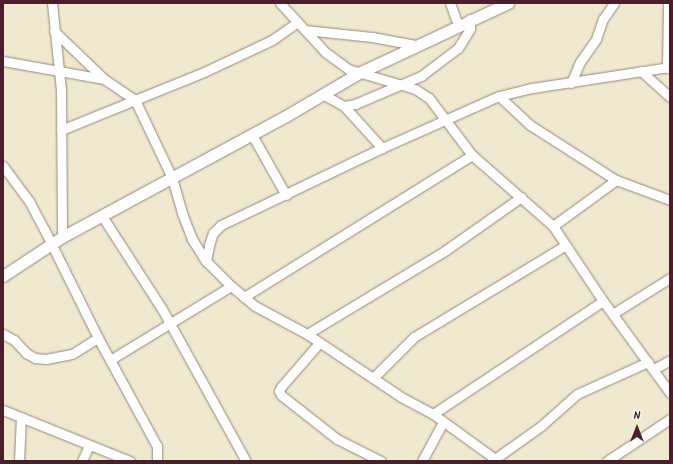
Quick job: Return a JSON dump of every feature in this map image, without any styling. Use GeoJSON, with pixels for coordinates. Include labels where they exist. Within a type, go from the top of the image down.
{"type":"FeatureCollection","features":[{"type":"Feature","properties":{"kind":"street"},"geometry":{"type":"LineString","coordinates":[[52,3],[61,90],[62,237]]}},
{"type":"Feature","properties":{"kind":"street"},"geometry":{"type":"LineString","coordinates":[[280,3],[296,23],[305,30],[325,52],[359,73],[403,85],[429,98],[472,155],[553,226],[564,246],[603,302],[614,313],[670,393]]}},
{"type":"Feature","properties":{"kind":"street"},"geometry":{"type":"LineString","coordinates":[[450,3],[458,25]]}},
{"type":"Feature","properties":{"kind":"street"},"geometry":{"type":"LineString","coordinates":[[3,276],[62,237],[324,95],[359,73],[458,25],[508,3]]}},
{"type":"Feature","properties":{"kind":"street"},"geometry":{"type":"LineString","coordinates":[[571,83],[580,62],[596,40],[603,19],[614,3]]}},
{"type":"Feature","properties":{"kind":"street"},"geometry":{"type":"LineString","coordinates":[[206,262],[208,245],[214,233],[221,225],[382,148],[446,121],[499,96],[641,71],[668,68],[668,3]]}},
{"type":"Feature","properties":{"kind":"street"},"geometry":{"type":"LineString","coordinates":[[344,106],[355,104],[403,85],[421,76],[458,48],[470,29],[470,20]]}},
{"type":"Feature","properties":{"kind":"street"},"geometry":{"type":"LineString","coordinates":[[61,130],[252,50],[285,33],[296,23]]}},
{"type":"Feature","properties":{"kind":"street"},"geometry":{"type":"LineString","coordinates":[[305,30],[372,37],[415,46]]}},
{"type":"Feature","properties":{"kind":"street"},"geometry":{"type":"LineString","coordinates":[[54,31],[104,78],[135,100],[172,178],[182,213],[192,239],[206,262],[244,297],[276,319],[307,334],[374,377],[406,400],[433,414],[495,460],[542,426],[577,394],[648,362]]}},
{"type":"Feature","properties":{"kind":"street"},"geometry":{"type":"LineString","coordinates":[[3,61],[58,69],[104,78]]}},
{"type":"Feature","properties":{"kind":"street"},"geometry":{"type":"LineString","coordinates":[[641,71],[670,97]]}},
{"type":"Feature","properties":{"kind":"street"},"geometry":{"type":"LineString","coordinates":[[324,95],[344,106],[382,148]]}},
{"type":"Feature","properties":{"kind":"street"},"geometry":{"type":"LineString","coordinates":[[499,96],[517,116],[616,180],[670,200]]}},
{"type":"Feature","properties":{"kind":"street"},"geometry":{"type":"LineString","coordinates":[[252,134],[286,194]]}},
{"type":"Feature","properties":{"kind":"street"},"geometry":{"type":"LineString","coordinates":[[244,297],[472,155]]}},
{"type":"Feature","properties":{"kind":"street"},"geometry":{"type":"LineString","coordinates":[[3,166],[29,202],[98,338],[157,446],[157,461]]}},
{"type":"Feature","properties":{"kind":"street"},"geometry":{"type":"LineString","coordinates":[[553,226],[616,180]]}},
{"type":"Feature","properties":{"kind":"street"},"geometry":{"type":"LineString","coordinates":[[307,334],[446,250],[521,197]]}},
{"type":"Feature","properties":{"kind":"street"},"geometry":{"type":"LineString","coordinates":[[102,216],[169,323],[246,461]]}},
{"type":"Feature","properties":{"kind":"street"},"geometry":{"type":"LineString","coordinates":[[374,377],[414,338],[564,246]]}},
{"type":"Feature","properties":{"kind":"street"},"geometry":{"type":"LineString","coordinates":[[614,313],[670,278]]}},
{"type":"Feature","properties":{"kind":"street"},"geometry":{"type":"LineString","coordinates":[[110,360],[232,286]]}},
{"type":"Feature","properties":{"kind":"street"},"geometry":{"type":"LineString","coordinates":[[433,414],[603,302]]}},
{"type":"Feature","properties":{"kind":"street"},"geometry":{"type":"LineString","coordinates":[[3,334],[14,340],[26,353],[35,358],[46,359],[72,354],[98,338]]}},
{"type":"Feature","properties":{"kind":"street"},"geometry":{"type":"LineString","coordinates":[[319,343],[281,387],[281,395],[337,439],[381,461]]}},
{"type":"Feature","properties":{"kind":"street"},"geometry":{"type":"LineString","coordinates":[[654,369],[670,360]]}},
{"type":"Feature","properties":{"kind":"street"},"geometry":{"type":"LineString","coordinates":[[3,410],[130,461]]}},
{"type":"Feature","properties":{"kind":"street"},"geometry":{"type":"LineString","coordinates":[[19,461],[21,417]]}},
{"type":"Feature","properties":{"kind":"street"},"geometry":{"type":"LineString","coordinates":[[607,461],[670,419]]}},
{"type":"Feature","properties":{"kind":"street"},"geometry":{"type":"LineString","coordinates":[[422,461],[443,422]]}},
{"type":"Feature","properties":{"kind":"street"},"geometry":{"type":"LineString","coordinates":[[82,461],[89,445]]}}]}
